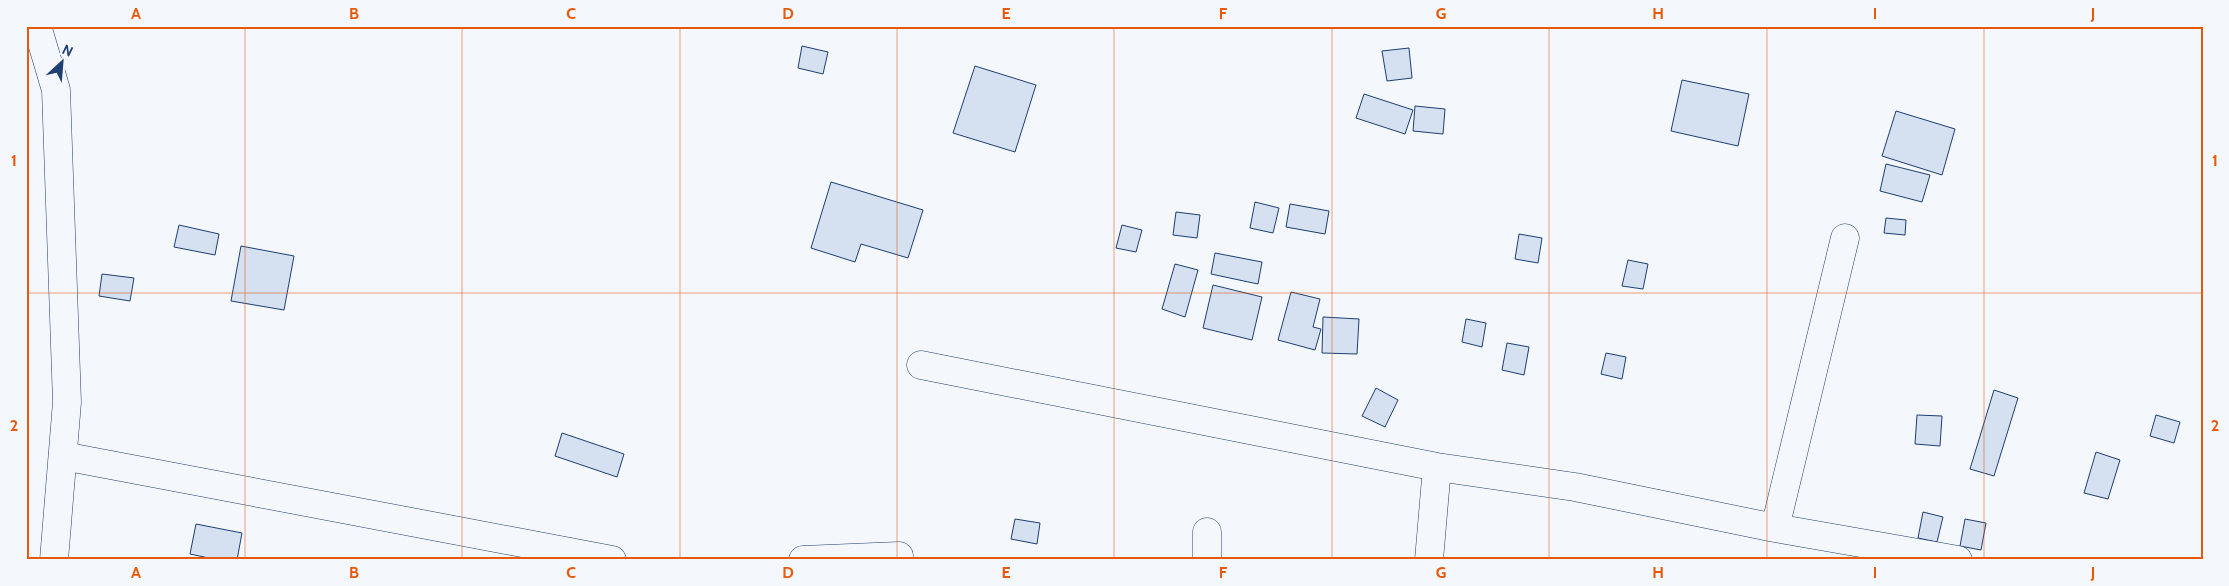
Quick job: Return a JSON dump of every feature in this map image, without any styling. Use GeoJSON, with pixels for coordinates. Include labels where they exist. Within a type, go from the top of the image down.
{"type":"FeatureCollection","features":[{"type":"Feature","properties":{"kind":"street"},"geometry":{"type":"LineString","coordinates":[[37,26],[56,90],[67,402],[54,560]]}},
{"type":"Feature","properties":{"kind":"street"},"geometry":{"type":"LineString","coordinates":[[1775,528],[1845,238]]}},
{"type":"Feature","properties":{"kind":"street"},"geometry":{"type":"LineString","coordinates":[[921,365],[1437,467],[1576,487],[1775,528],[1958,560]]}},
{"type":"Feature","properties":{"kind":"street"},"geometry":{"type":"LineString","coordinates":[[63,456],[612,560]]}},
{"type":"Feature","properties":{"kind":"street"},"geometry":{"type":"LineString","coordinates":[[1429,560],[1437,467]]}},
{"type":"Feature","properties":{"kind":"street"},"geometry":{"type":"LineString","coordinates":[[1207,532],[1207,560]]}},
{"type":"Feature","properties":{"kind":"street"},"geometry":{"type":"LineString","coordinates":[[803,560],[899,556],[898,560]]}},
{"type":"Feature","properties":{"kind":"building"},"geometry":{"type":"Polygon","coordinates":[[[802,46],[828,52],[823,74],[798,68],[802,46]]]}},
{"type":"Feature","properties":{"kind":"building"},"geometry":{"type":"Polygon","coordinates":[[[1409,48],[1412,78],[1387,81],[1382,51],[1409,48]]]}},
{"type":"Feature","properties":{"kind":"building"},"geometry":{"type":"Polygon","coordinates":[[[975,66],[1036,85],[1015,152],[953,133],[975,66]]]}},
{"type":"Feature","properties":{"kind":"building"},"geometry":{"type":"Polygon","coordinates":[[[1682,80],[1749,94],[1738,146],[1671,131],[1682,80]]]}},
{"type":"Feature","properties":{"kind":"building"},"geometry":{"type":"Polygon","coordinates":[[[1364,94],[1413,110],[1405,134],[1356,118],[1364,94]]]}},
{"type":"Feature","properties":{"kind":"building"},"geometry":{"type":"Polygon","coordinates":[[[1415,106],[1445,109],[1443,134],[1413,131],[1415,106]]]}},
{"type":"Feature","properties":{"kind":"building"},"geometry":{"type":"Polygon","coordinates":[[[1896,111],[1955,129],[1942,175],[1882,156],[1896,111]]]}},
{"type":"Feature","properties":{"kind":"building"},"geometry":{"type":"Polygon","coordinates":[[[1886,164],[1930,175],[1922,202],[1880,191],[1886,164]]]}},
{"type":"Feature","properties":{"kind":"building"},"geometry":{"type":"Polygon","coordinates":[[[831,182],[923,210],[908,258],[861,244],[855,262],[811,248],[831,182]]]}},
{"type":"Feature","properties":{"kind":"building"},"geometry":{"type":"Polygon","coordinates":[[[1255,202],[1279,208],[1273,233],[1250,228],[1255,202]]]}},
{"type":"Feature","properties":{"kind":"building"},"geometry":{"type":"Polygon","coordinates":[[[1290,204],[1329,211],[1325,234],[1286,227],[1290,204]]]}},
{"type":"Feature","properties":{"kind":"building"},"geometry":{"type":"Polygon","coordinates":[[[1176,212],[1200,215],[1197,238],[1173,235],[1176,212]]]}},
{"type":"Feature","properties":{"kind":"building"},"geometry":{"type":"Polygon","coordinates":[[[1886,218],[1906,220],[1905,235],[1884,233],[1886,218]]]}},
{"type":"Feature","properties":{"kind":"building"},"geometry":{"type":"Polygon","coordinates":[[[179,225],[219,234],[215,255],[174,247],[179,225]]]}},
{"type":"Feature","properties":{"kind":"building"},"geometry":{"type":"Polygon","coordinates":[[[1122,225],[1142,230],[1136,252],[1116,248],[1122,225]]]}},
{"type":"Feature","properties":{"kind":"building"},"geometry":{"type":"Polygon","coordinates":[[[1519,234],[1542,238],[1538,263],[1515,259],[1519,234]]]}},
{"type":"Feature","properties":{"kind":"building"},"geometry":{"type":"Polygon","coordinates":[[[241,246],[294,256],[284,310],[231,301],[241,246]]]}},
{"type":"Feature","properties":{"kind":"building"},"geometry":{"type":"Polygon","coordinates":[[[1215,253],[1262,262],[1258,284],[1211,274],[1215,253]]]}},
{"type":"Feature","properties":{"kind":"building"},"geometry":{"type":"Polygon","coordinates":[[[1628,260],[1648,264],[1643,289],[1622,286],[1628,260]]]}},
{"type":"Feature","properties":{"kind":"building"},"geometry":{"type":"Polygon","coordinates":[[[1175,264],[1198,270],[1185,317],[1162,309],[1175,264]]]}},
{"type":"Feature","properties":{"kind":"building"},"geometry":{"type":"Polygon","coordinates":[[[102,274],[134,278],[130,301],[99,296],[102,274]]]}},
{"type":"Feature","properties":{"kind":"building"},"geometry":{"type":"Polygon","coordinates":[[[1213,285],[1262,297],[1252,340],[1203,328],[1213,285]]]}},
{"type":"Feature","properties":{"kind":"building"},"geometry":{"type":"Polygon","coordinates":[[[1291,292],[1320,299],[1313,327],[1321,329],[1315,350],[1278,340],[1291,292]]]}},
{"type":"Feature","properties":{"kind":"building"},"geometry":{"type":"Polygon","coordinates":[[[1323,317],[1359,319],[1357,354],[1322,353],[1323,317]]]}},
{"type":"Feature","properties":{"kind":"building"},"geometry":{"type":"Polygon","coordinates":[[[1466,319],[1486,323],[1482,347],[1462,342],[1466,319]]]}},
{"type":"Feature","properties":{"kind":"building"},"geometry":{"type":"Polygon","coordinates":[[[1507,343],[1529,347],[1524,375],[1502,370],[1507,343]]]}},
{"type":"Feature","properties":{"kind":"building"},"geometry":{"type":"Polygon","coordinates":[[[1606,353],[1626,357],[1622,379],[1601,374],[1606,353]]]}},
{"type":"Feature","properties":{"kind":"building"},"geometry":{"type":"Polygon","coordinates":[[[1376,388],[1398,400],[1385,427],[1362,416],[1376,388]]]}},
{"type":"Feature","properties":{"kind":"building"},"geometry":{"type":"Polygon","coordinates":[[[1994,390],[2018,398],[1994,476],[1970,469],[1994,390]]]}},
{"type":"Feature","properties":{"kind":"building"},"geometry":{"type":"Polygon","coordinates":[[[1917,415],[1942,416],[1940,446],[1915,444],[1917,415]]]}},
{"type":"Feature","properties":{"kind":"building"},"geometry":{"type":"Polygon","coordinates":[[[2156,415],[2180,422],[2174,443],[2150,436],[2156,415]]]}},
{"type":"Feature","properties":{"kind":"building"},"geometry":{"type":"Polygon","coordinates":[[[562,433],[624,454],[617,477],[555,456],[562,433]]]}},
{"type":"Feature","properties":{"kind":"building"},"geometry":{"type":"Polygon","coordinates":[[[2096,452],[2120,460],[2108,499],[2084,493],[2096,452]]]}},
{"type":"Feature","properties":{"kind":"building"},"geometry":{"type":"Polygon","coordinates":[[[1923,512],[1943,517],[1937,542],[1918,538],[1923,512]]]}},
{"type":"Feature","properties":{"kind":"building"},"geometry":{"type":"Polygon","coordinates":[[[1015,519],[1040,523],[1037,544],[1011,539],[1015,519]]]}},
{"type":"Feature","properties":{"kind":"building"},"geometry":{"type":"Polygon","coordinates":[[[1965,519],[1986,523],[1981,550],[1960,546],[1965,519]]]}},
{"type":"Feature","properties":{"kind":"building"},"geometry":{"type":"Polygon","coordinates":[[[196,524],[242,533],[237,560],[218,560],[190,554],[196,524]]]}}]}
